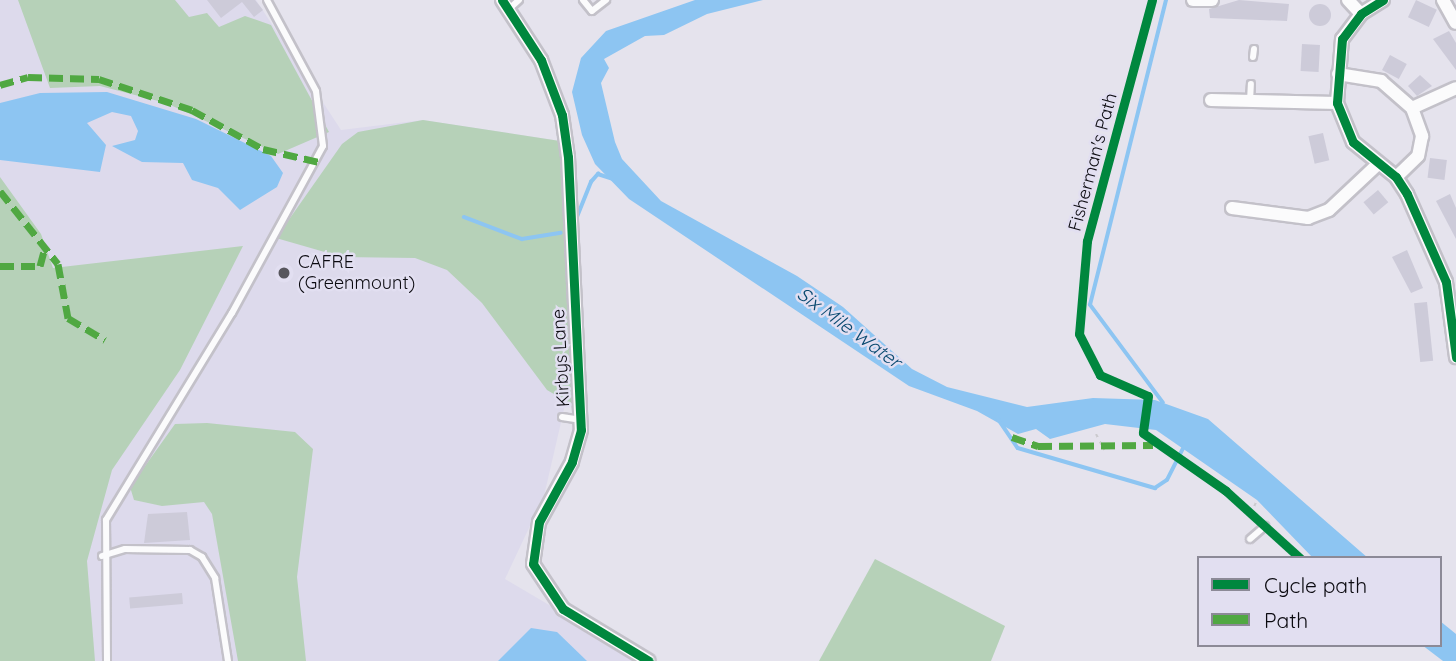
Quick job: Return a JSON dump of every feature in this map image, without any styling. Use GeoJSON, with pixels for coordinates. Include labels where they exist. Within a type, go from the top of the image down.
{"type":"FeatureCollection","features":[{"type":"Feature","properties":{"kind":"street"},"geometry":{"type":"LineString","coordinates":[[1193,5],[1212,0]]}},
{"type":"Feature","properties":{"kind":"street"},"geometry":{"type":"LineString","coordinates":[[1348,0],[1361,14]]}},
{"type":"Feature","properties":{"kind":"street"},"geometry":{"type":"LineString","coordinates":[[1383,0],[1361,14],[1342,39],[1337,103],[1353,142],[1396,177],[1419,224],[1446,282],[1456,357]]}},
{"type":"Feature","properties":{"kind":"street"},"geometry":{"type":"LineString","coordinates":[[1443,0],[1456,23]]}},
{"type":"Feature","properties":{"kind":"street","name":"Kirbys Lane"},"geometry":{"type":"LineString","coordinates":[[510,3],[541,60],[566,136],[580,420],[575,463],[533,542],[538,578],[563,608],[649,661]]}},
{"type":"Feature","properties":{"kind":"street"},"geometry":{"type":"LineString","coordinates":[[1338,74],[1381,81],[1412,108],[1422,136],[1418,156],[1396,177]]}},
{"type":"Feature","properties":{"kind":"street"},"geometry":{"type":"LineString","coordinates":[[1412,108],[1456,88]]}},
{"type":"Feature","properties":{"kind":"street"},"geometry":{"type":"LineString","coordinates":[[1211,100],[1337,103]]}},
{"type":"Feature","properties":{"kind":"street"},"geometry":{"type":"LineString","coordinates":[[1232,208],[1308,218],[1329,210],[1378,164]]}},
{"type":"Feature","properties":{"kind":"lane"},"geometry":{"type":"LineString","coordinates":[[107,661],[102,556],[106,520],[123,483],[318,162],[323,128],[316,91],[267,0]]}},
{"type":"Feature","properties":{"kind":"lane"},"geometry":{"type":"LineString","coordinates":[[583,0],[592,11],[606,0]]}},
{"type":"Feature","properties":{"kind":"lane"},"geometry":{"type":"LineString","coordinates":[[1253,57],[1254,48]]}},
{"type":"Feature","properties":{"kind":"lane"},"geometry":{"type":"LineString","coordinates":[[1250,101],[1251,84]]}},
{"type":"Feature","properties":{"kind":"lane"},"geometry":{"type":"LineString","coordinates":[[562,418],[580,420]]}},
{"type":"Feature","properties":{"kind":"lane"},"geometry":{"type":"LineString","coordinates":[[1251,539],[1265,526]]}},
{"type":"Feature","properties":{"kind":"lane"},"geometry":{"type":"LineString","coordinates":[[102,556],[125,548],[190,550],[202,557],[215,578],[228,661]]}},
{"type":"Feature","properties":{"kind":"path"},"geometry":{"type":"LineString","coordinates":[[1097,434],[1104,450]]}},
{"type":"Feature","properties":{"kind":"path"},"geometry":{"type":"LineString","coordinates":[[1251,513],[1257,500]]}},
{"type":"Feature","properties":{"kind":"path"},"geometry":{"type":"LineString","coordinates":[[1243,506],[1265,526]]}},
{"type":"Feature","properties":{"kind":"shaded area","name":"CAFRE (Greenmount)"},"geometry":{"type":"Polygon","coordinates":[[[0,0],[256,0],[341,130],[423,120],[560,141],[576,407],[565,405],[544,496],[505,579],[644,661],[0,661],[0,0]]]}},
{"type":"Feature","properties":{"kind":"green space"},"geometry":{"type":"Polygon","coordinates":[[[18,0],[175,0],[189,17],[207,13],[219,27],[245,16],[271,25],[329,132],[278,154],[166,103],[100,86],[50,88],[18,0]]]}},
{"type":"Feature","properties":{"kind":"green space"},"geometry":{"type":"Polygon","coordinates":[[[423,120],[560,141],[576,407],[547,390],[482,303],[447,270],[415,258],[342,257],[276,238],[342,144],[358,132],[423,120]]]}},
{"type":"Feature","properties":{"kind":"green space"},"geometry":{"type":"Polygon","coordinates":[[[0,177],[41,234],[53,268],[243,246],[180,370],[112,470],[87,561],[95,661],[0,661],[0,177]]]}},
{"type":"Feature","properties":{"kind":"green space"},"geometry":{"type":"Polygon","coordinates":[[[207,423],[295,432],[313,449],[297,577],[306,661],[238,661],[212,514],[204,502],[162,506],[134,500],[130,487],[175,424],[207,423]]]}},
{"type":"Feature","properties":{"kind":"green space"},"geometry":{"type":"Polygon","coordinates":[[[875,559],[1005,626],[991,661],[819,661],[875,559]]]}},
{"type":"Feature","properties":{"kind":"water","name":"Six Mile Water"},"geometry":{"type":"Polygon","coordinates":[[[695,0],[763,0],[707,14],[664,35],[645,36],[604,59],[609,68],[601,83],[615,142],[622,159],[661,201],[797,276],[843,307],[912,369],[947,387],[1027,407],[1093,398],[1155,400],[1208,419],[1366,556],[1311,556],[1257,500],[1156,430],[1105,424],[1050,439],[1036,429],[1018,434],[977,411],[909,386],[629,199],[595,164],[582,135],[572,92],[581,58],[606,31],[695,0]]]}},
{"type":"Feature","properties":{"kind":"water"},"geometry":{"type":"Polygon","coordinates":[[[107,92],[196,119],[271,156],[283,173],[277,187],[240,210],[218,188],[192,180],[183,163],[142,162],[112,146],[135,140],[138,131],[131,116],[112,112],[87,123],[106,145],[100,172],[0,160],[0,103],[40,93],[107,92]]]}},
{"type":"Feature","properties":{"kind":"water"},"geometry":{"type":"Polygon","coordinates":[[[1442,623],[1456,634],[1456,661],[1443,661],[1425,647],[1442,647],[1442,623]]]}},
{"type":"Feature","properties":{"kind":"water"},"geometry":{"type":"Polygon","coordinates":[[[531,628],[557,632],[587,661],[498,661],[531,628]]]}},
{"type":"Feature","properties":{"kind":"building"},"geometry":{"type":"Polygon","coordinates":[[[207,0],[255,0],[263,10],[254,17],[242,2],[221,18],[207,0]]]}},
{"type":"Feature","properties":{"kind":"building"},"geometry":{"type":"Polygon","coordinates":[[[1239,0],[1289,4],[1287,21],[1210,18],[1209,9],[1239,0]]]}},
{"type":"Feature","properties":{"kind":"building"},"geometry":{"type":"Polygon","coordinates":[[[1416,0],[1437,10],[1429,27],[1408,17],[1416,0]]]}},
{"type":"Feature","properties":{"kind":"building"},"geometry":{"type":"Polygon","coordinates":[[[1320,4],[1328,7],[1331,15],[1328,23],[1320,26],[1312,23],[1309,15],[1312,7],[1320,4]]]}},
{"type":"Feature","properties":{"kind":"building"},"geometry":{"type":"Polygon","coordinates":[[[1449,31],[1456,43],[1456,70],[1433,39],[1449,31]]]}},
{"type":"Feature","properties":{"kind":"building"},"geometry":{"type":"Polygon","coordinates":[[[1302,44],[1320,45],[1319,72],[1301,71],[1302,44]]]}},
{"type":"Feature","properties":{"kind":"building"},"geometry":{"type":"Polygon","coordinates":[[[1390,55],[1407,64],[1399,79],[1382,70],[1390,55]]]}},
{"type":"Feature","properties":{"kind":"building"},"geometry":{"type":"Polygon","coordinates":[[[1420,75],[1432,86],[1417,96],[1408,86],[1420,75]]]}},
{"type":"Feature","properties":{"kind":"building"},"geometry":{"type":"Polygon","coordinates":[[[1323,133],[1329,160],[1315,164],[1308,136],[1323,133]]]}},
{"type":"Feature","properties":{"kind":"building"},"geometry":{"type":"Polygon","coordinates":[[[1430,158],[1447,160],[1444,180],[1428,178],[1430,158]]]}},
{"type":"Feature","properties":{"kind":"building"},"geometry":{"type":"Polygon","coordinates":[[[1378,190],[1388,202],[1374,214],[1363,202],[1378,190]]]}},
{"type":"Feature","properties":{"kind":"building"},"geometry":{"type":"Polygon","coordinates":[[[1450,194],[1456,208],[1456,239],[1436,201],[1450,194]]]}},
{"type":"Feature","properties":{"kind":"building"},"geometry":{"type":"Polygon","coordinates":[[[1407,250],[1423,288],[1411,293],[1392,257],[1407,250]]]}},
{"type":"Feature","properties":{"kind":"building"},"geometry":{"type":"Polygon","coordinates":[[[1427,302],[1433,361],[1420,362],[1414,303],[1427,302]]]}},
{"type":"Feature","properties":{"kind":"building"},"geometry":{"type":"Polygon","coordinates":[[[187,512],[190,540],[144,543],[148,514],[187,512]]]}},
{"type":"Feature","properties":{"kind":"building"},"geometry":{"type":"Polygon","coordinates":[[[182,593],[183,604],[130,609],[129,598],[182,593]]]}},
{"type":"Feature","properties":{"kind":"waterway"},"geometry":{"type":"LineString","coordinates":[[1163,403],[1090,305],[1166,0]]}},
{"type":"Feature","properties":{"kind":"waterway"},"geometry":{"type":"LineString","coordinates":[[575,222],[591,182],[598,174],[613,179]]}},
{"type":"Feature","properties":{"kind":"waterway"},"geometry":{"type":"LineString","coordinates":[[464,217],[522,239],[561,233]]}},
{"type":"Feature","properties":{"kind":"waterway"},"geometry":{"type":"LineString","coordinates":[[997,417],[1018,448],[1155,488],[1167,480],[1184,447]]}},
{"type":"Feature","properties":{"kind":"marked path"},"geometry":{"type":"LineString","coordinates":[[0,85],[28,77],[99,79],[192,110],[263,149],[319,162]]}},
{"type":"Feature","properties":{"kind":"marked path"},"geometry":{"type":"LineString","coordinates":[[0,191],[58,264],[68,318],[105,340]]}},
{"type":"Feature","properties":{"kind":"marked path"},"geometry":{"type":"LineString","coordinates":[[0,266],[40,266],[44,251]]}},
{"type":"Feature","properties":{"kind":"marked path"},"geometry":{"type":"LineString","coordinates":[[1012,437],[1038,446],[1153,445]]}},
{"type":"Feature","properties":{"kind":"cycle path"},"geometry":{"type":"LineString","coordinates":[[502,0],[541,60],[562,115],[568,157],[581,430],[572,462],[539,522],[533,564],[563,609],[649,661]]}},
{"type":"Feature","properties":{"kind":"cycle path","name":"Fisherman's Path"},"geometry":{"type":"LineString","coordinates":[[1152,0],[1087,241],[1079,334],[1100,375],[1148,396],[1143,433],[1226,491],[1298,556]]}},
{"type":"Feature","properties":{"kind":"cycle path"},"geometry":{"type":"LineString","coordinates":[[1383,0],[1361,14],[1342,39],[1337,103],[1353,142],[1396,177],[1407,194],[1446,282],[1456,357]]}},
{"type":"Feature","properties":{"kind":"place","name":"CAFRE (Greenmount)"},"geometry":{"type":"Point","coordinates":[284,273]}}]}
